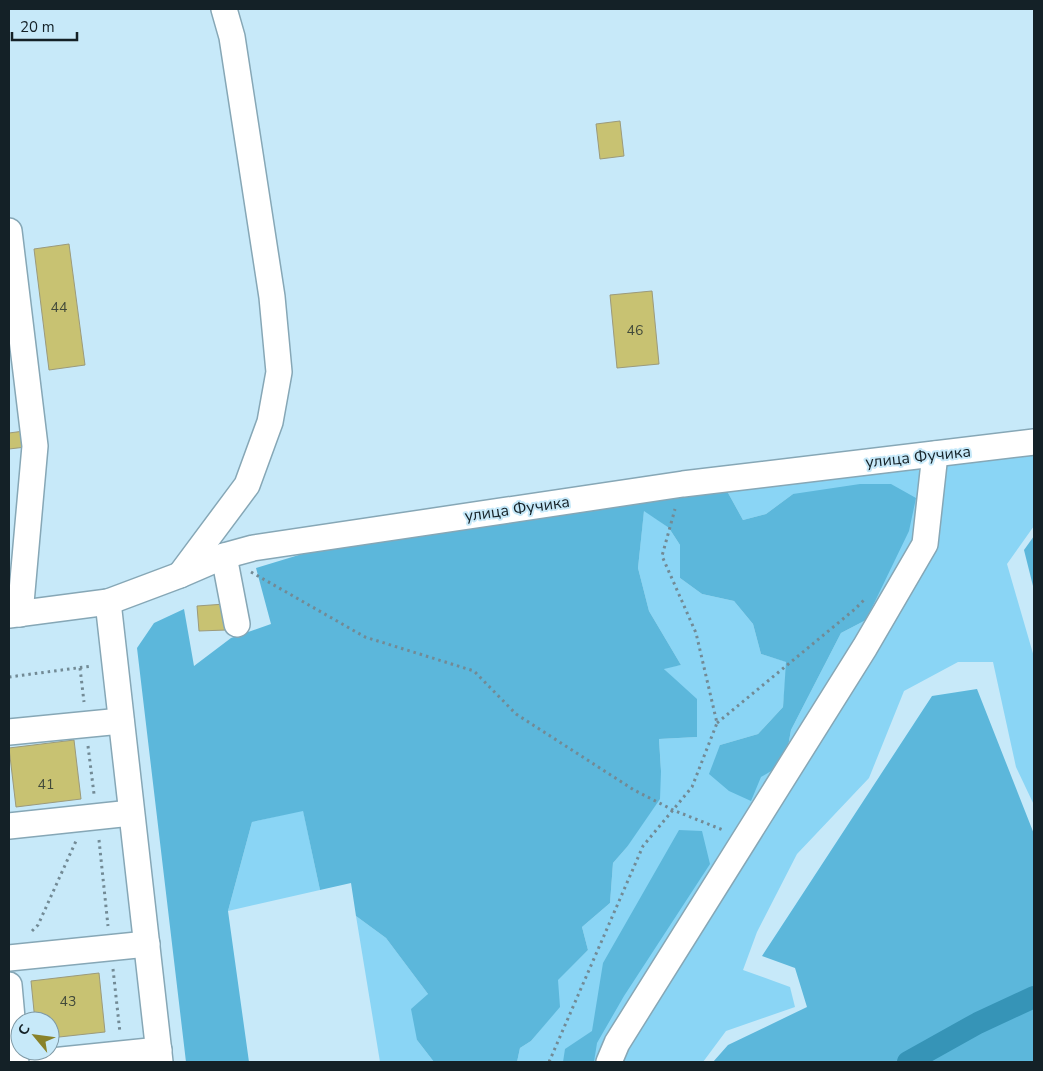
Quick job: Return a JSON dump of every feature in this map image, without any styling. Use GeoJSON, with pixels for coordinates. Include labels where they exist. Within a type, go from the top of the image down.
{"type":"FeatureCollection","features":[{"type":"Feature","properties":{"kind":"street"},"geometry":{"type":"LineString","coordinates":[[180,575],[247,485],[270,422],[280,372],[272,297],[232,37],[224,9]]}},
{"type":"Feature","properties":{"kind":"street"},"geometry":{"type":"LineString","coordinates":[[9,231],[34,446],[14,614]]}},
{"type":"Feature","properties":{"kind":"street","name":"улица Фучика"},"geometry":{"type":"LineString","coordinates":[[14,614],[108,602],[224,556],[253,548],[682,484],[1034,442]]}},
{"type":"Feature","properties":{"kind":"street"},"geometry":{"type":"LineString","coordinates":[[609,1062],[617,1043],[865,647],[925,544],[935,454]]}},
{"type":"Feature","properties":{"kind":"street"},"geometry":{"type":"LineString","coordinates":[[224,556],[237,624]]}},
{"type":"Feature","properties":{"kind":"street"},"geometry":{"type":"LineString","coordinates":[[42,1062],[122,1054],[160,1056],[120,721],[108,602]]}},
{"type":"Feature","properties":{"kind":"street"},"geometry":{"type":"LineString","coordinates":[[9,732],[120,721]]}},
{"type":"Feature","properties":{"kind":"street"},"geometry":{"type":"LineString","coordinates":[[9,826],[131,813]]}},
{"type":"Feature","properties":{"kind":"street"},"geometry":{"type":"LineString","coordinates":[[9,958],[147,944]]}},
{"type":"Feature","properties":{"kind":"street"},"geometry":{"type":"LineString","coordinates":[[9,985],[16,1062]]}},
{"type":"Feature","properties":{"kind":"path"},"geometry":{"type":"LineString","coordinates":[[682,484],[662,556],[696,633],[717,723]]}},
{"type":"Feature","properties":{"kind":"path"},"geometry":{"type":"LineString","coordinates":[[224,556],[365,637],[474,671],[516,714],[634,790],[673,810],[745,839]]}},
{"type":"Feature","properties":{"kind":"path"},"geometry":{"type":"LineString","coordinates":[[549,1062],[644,846],[692,787],[717,723],[855,609],[868,595]]}},
{"type":"Feature","properties":{"kind":"path"},"geometry":{"type":"LineString","coordinates":[[9,677],[114,664]]}},
{"type":"Feature","properties":{"kind":"path"},"geometry":{"type":"LineString","coordinates":[[80,668],[92,817],[110,947],[122,1054]]}},
{"type":"Feature","properties":{"kind":"path"},"geometry":{"type":"LineString","coordinates":[[26,937],[38,925],[92,817]]}},
{"type":"Feature","properties":{"kind":"shaded area"},"geometry":{"type":"Polygon","coordinates":[[[1034,455],[1034,526],[1007,564],[1034,657],[1034,805],[1016,767],[993,662],[958,662],[904,691],[869,778],[797,854],[757,932],[743,970],[790,987],[795,1007],[726,1031],[703,1062],[517,1062],[520,1048],[531,1041],[559,1007],[557,980],[588,950],[582,927],[610,903],[613,863],[627,847],[661,770],[659,739],[697,737],[677,682],[663,668],[681,665],[649,611],[638,568],[644,510],[669,528],[680,545],[680,578],[702,594],[734,601],[753,624],[761,654],[787,662],[783,707],[758,734],[720,745],[760,777],[785,763],[791,730],[841,633],[866,620],[793,494],[766,514],[743,520],[727,491],[1034,455]]]}},
{"type":"Feature","properties":{"kind":"shaded area"},"geometry":{"type":"Polygon","coordinates":[[[860,484],[891,484],[916,498],[909,531],[866,620],[841,633],[791,730],[785,763],[761,777],[751,801],[729,791],[709,774],[720,745],[758,734],[783,707],[786,662],[761,654],[753,624],[734,601],[702,594],[680,578],[680,545],[669,528],[644,511],[638,568],[649,611],[681,665],[664,669],[697,699],[697,737],[659,739],[660,799],[627,847],[613,863],[610,903],[582,927],[588,950],[558,980],[560,1007],[531,1041],[520,1048],[517,1062],[434,1062],[417,1040],[411,1009],[428,994],[386,938],[356,916],[351,883],[320,890],[303,811],[252,822],[228,911],[249,1062],[186,1062],[137,648],[154,623],[184,609],[194,666],[231,638],[271,624],[256,568],[368,534],[727,491],[743,520],[766,514],[793,494],[860,484]]]}},
{"type":"Feature","properties":{"kind":"shaded area"},"geometry":{"type":"Polygon","coordinates":[[[1034,536],[1034,590],[1024,550],[1034,536]]]}},
{"type":"Feature","properties":{"kind":"shaded area"},"geometry":{"type":"Polygon","coordinates":[[[977,689],[1034,834],[1034,1062],[713,1062],[728,1045],[807,1007],[795,968],[762,956],[932,696],[977,689]]]}},
{"type":"Feature","properties":{"kind":"shaded area"},"geometry":{"type":"Polygon","coordinates":[[[303,810],[320,890],[228,911],[252,822],[303,810]]]}},
{"type":"Feature","properties":{"kind":"shaded area"},"geometry":{"type":"Polygon","coordinates":[[[679,830],[702,831],[710,864],[624,996],[597,1043],[594,1062],[563,1062],[565,1049],[592,1031],[603,963],[679,830]]]}},
{"type":"Feature","properties":{"kind":"shaded area"},"geometry":{"type":"Polygon","coordinates":[[[356,916],[386,938],[428,994],[417,1040],[434,1062],[380,1062],[356,916]]]}},
{"type":"Feature","properties":{"kind":"building"},"geometry":{"type":"Polygon","coordinates":[[[620,121],[624,156],[600,159],[596,124],[620,121]]]}},
{"type":"Feature","properties":{"kind":"building"},"geometry":{"type":"Polygon","coordinates":[[[69,244],[85,365],[49,370],[34,249],[69,244]]]}},
{"type":"Feature","properties":{"kind":"building"},"geometry":{"type":"Polygon","coordinates":[[[652,291],[659,364],[617,368],[610,295],[652,291]]]}},
{"type":"Feature","properties":{"kind":"building"},"geometry":{"type":"Polygon","coordinates":[[[24,431],[26,447],[9,449],[9,433],[24,431]]]}},
{"type":"Feature","properties":{"kind":"building"},"geometry":{"type":"Polygon","coordinates":[[[225,604],[226,630],[199,631],[197,606],[225,604]]]}},
{"type":"Feature","properties":{"kind":"building"},"geometry":{"type":"Polygon","coordinates":[[[74,740],[81,799],[16,807],[9,748],[74,740]]]}},
{"type":"Feature","properties":{"kind":"building"},"geometry":{"type":"Polygon","coordinates":[[[99,973],[105,1032],[60,1037],[60,1011],[34,1011],[31,981],[99,973]]]}},
{"type":"Feature","properties":{"kind":"waterway"},"geometry":{"type":"LineString","coordinates":[[908,1062],[978,1023],[1034,997]]}}]}
